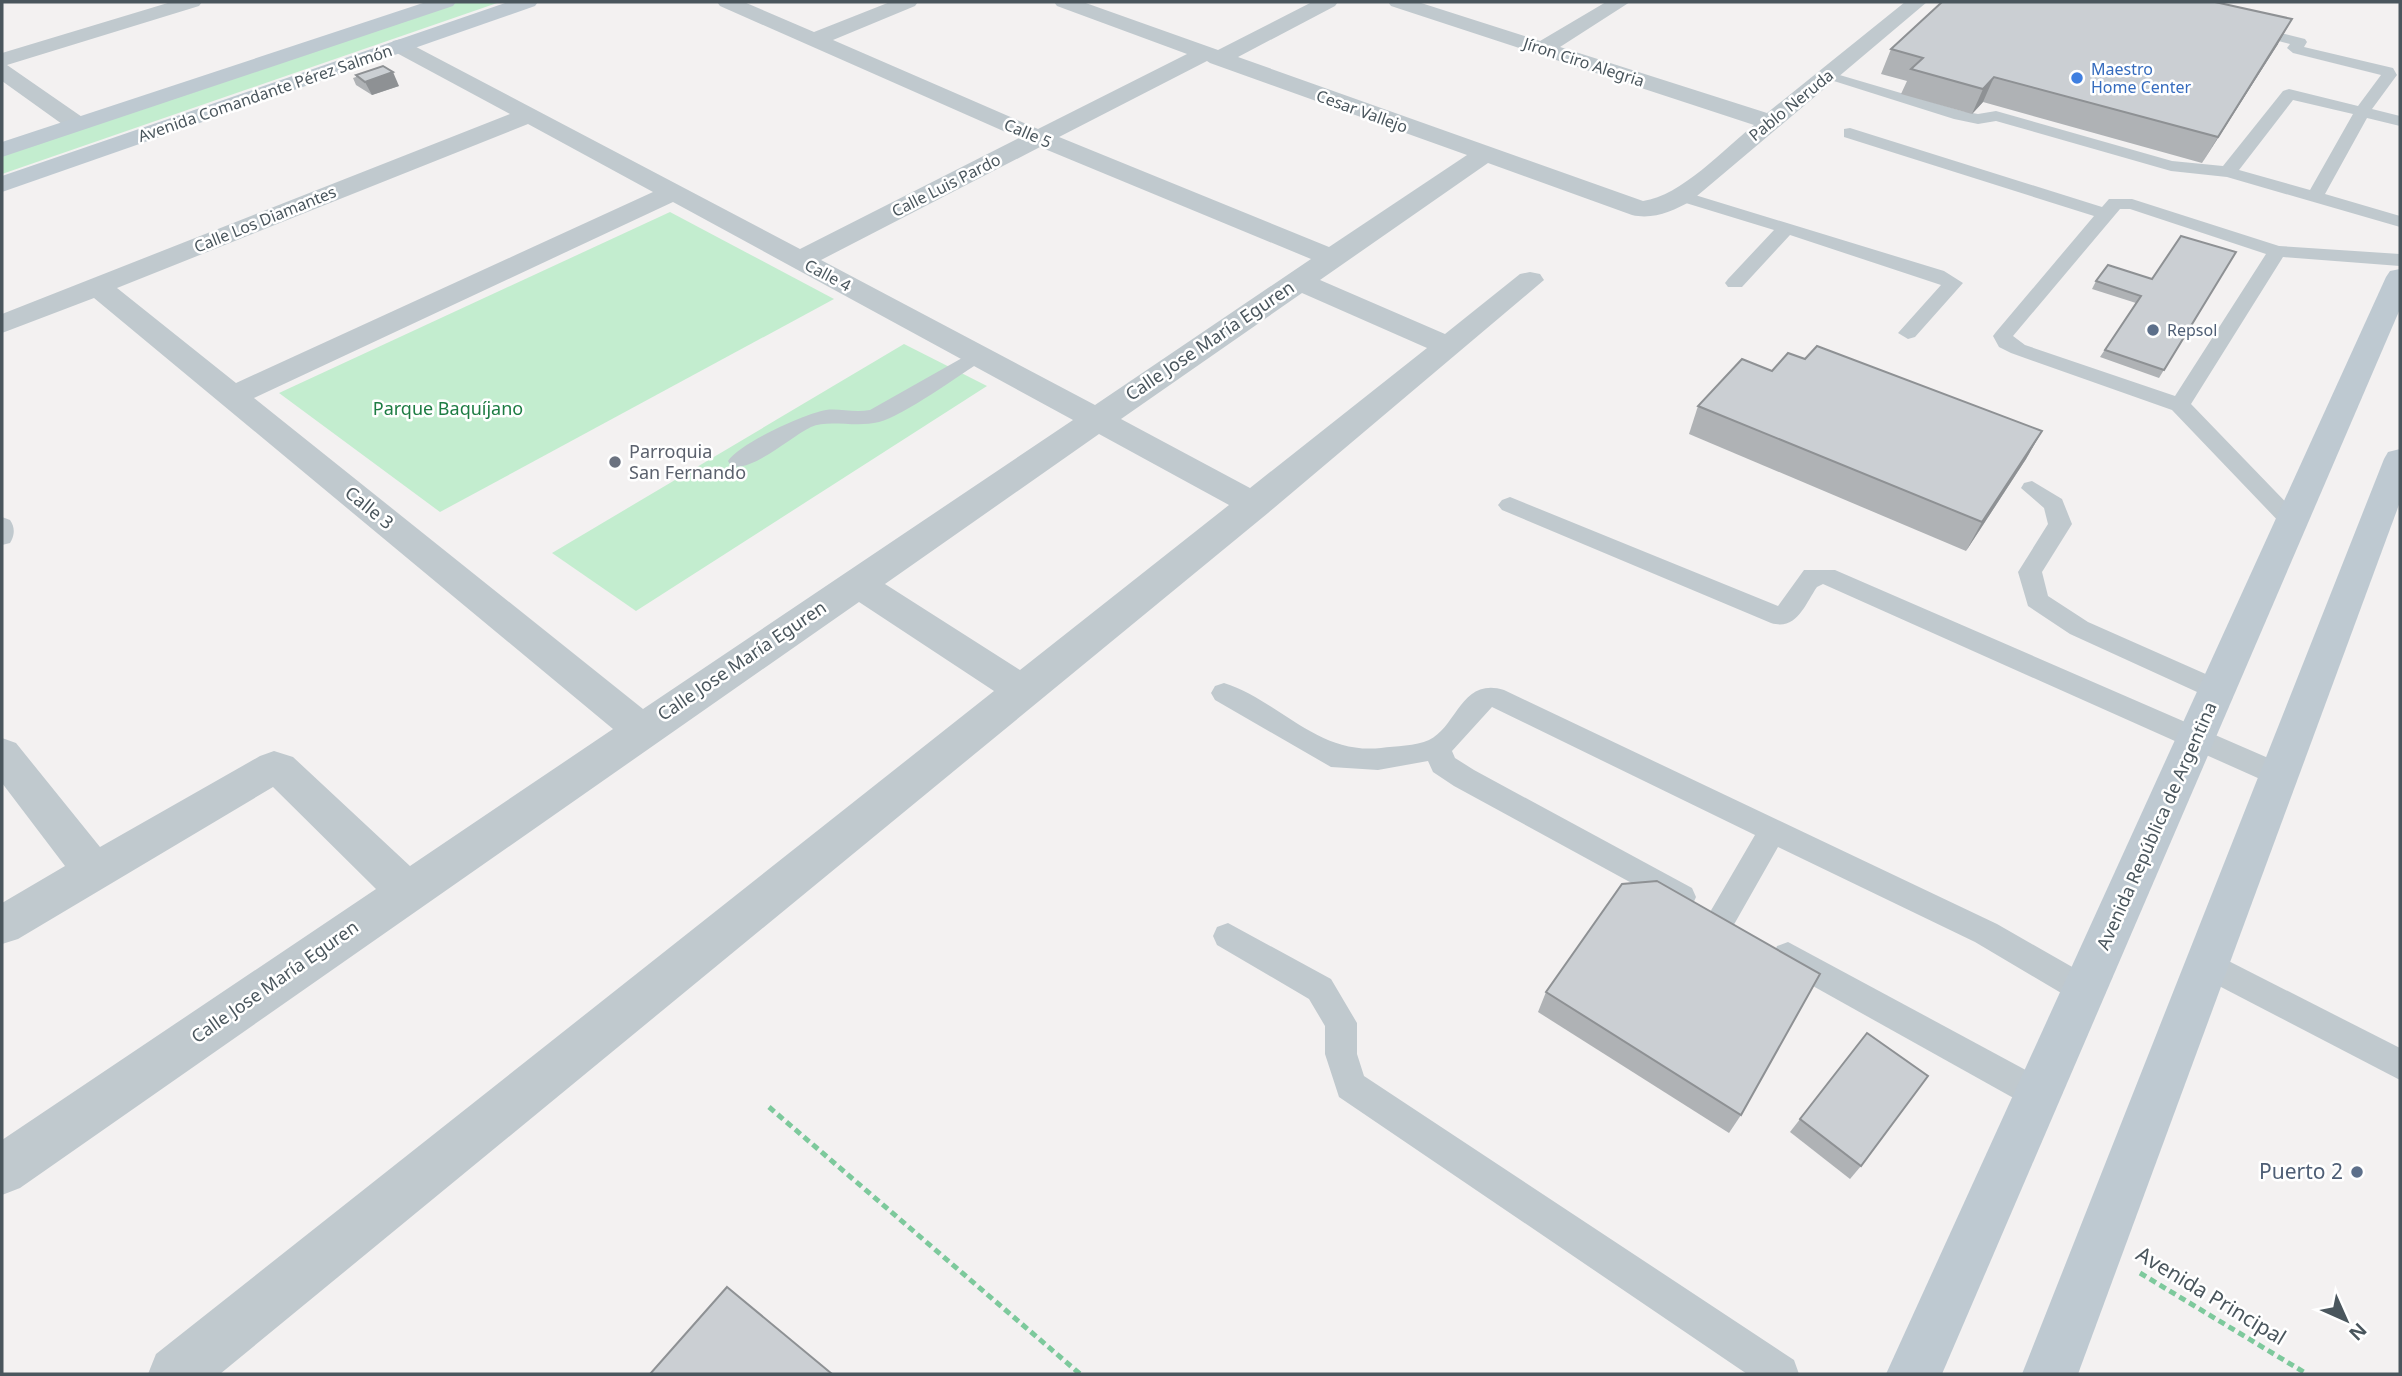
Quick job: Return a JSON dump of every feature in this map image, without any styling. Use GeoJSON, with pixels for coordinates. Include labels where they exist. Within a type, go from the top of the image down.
{"type":"FeatureCollection","features":[{"type":"Feature","properties":{"kind":"main road","name":"Avenida Comandante Pérez Salmón"},"geometry":{"type":"LineString","coordinates":[[2,150],[446,2]]}},
{"type":"Feature","properties":{"kind":"main road","name":"Avenida Comandante Pérez Salmón"},"geometry":{"type":"LineString","coordinates":[[2,184],[528,2]]}},
{"type":"Feature","properties":{"kind":"main road","name":"Avenida República de Argentina"},"geometry":{"type":"LineString","coordinates":[[1914,1374],[2400,277]]}},
{"type":"Feature","properties":{"kind":"main road"},"geometry":{"type":"LineString","coordinates":[[2050,1374],[2400,458]]}},
{"type":"Feature","properties":{"kind":"street"},"geometry":{"type":"LineString","coordinates":[[2,60],[192,2]]}},
{"type":"Feature","properties":{"kind":"street","name":"Calle 5"},"geometry":{"type":"LineString","coordinates":[[727,2],[1039,138],[1332,258]]}},
{"type":"Feature","properties":{"kind":"street"},"geometry":{"type":"LineString","coordinates":[[814,40],[908,2]]}},
{"type":"Feature","properties":{"kind":"street","name":"Cesar Vallejo"},"geometry":{"type":"LineString","coordinates":[[1064,2],[1483,155],[1641,209],[1672,201]]}},
{"type":"Feature","properties":{"kind":"street","name":"Calle Luis Pardo"},"geometry":{"type":"LineString","coordinates":[[800,260],[1039,138],[1328,2]]}},
{"type":"Feature","properties":{"kind":"street","name":"Jíron Ciro Alegria"},"geometry":{"type":"LineString","coordinates":[[1398,2],[1770,122]]}},
{"type":"Feature","properties":{"kind":"street"},"geometry":{"type":"LineString","coordinates":[[1543,48],[1620,2]]}},
{"type":"Feature","properties":{"kind":"street","name":"Pablo Neruda"},"geometry":{"type":"LineString","coordinates":[[1672,201],[1917,2]]}},
{"type":"Feature","properties":{"kind":"street","name":"Calle 4"},"geometry":{"type":"LineString","coordinates":[[401,46],[1256,505]]}},
{"type":"Feature","properties":{"kind":"street"},"geometry":{"type":"LineString","coordinates":[[2,71],[77,124]]}},
{"type":"Feature","properties":{"kind":"street","name":"Calle Los Diamantes"},"geometry":{"type":"LineString","coordinates":[[2,324],[529,115]]}},
{"type":"Feature","properties":{"kind":"street","name":"Calle Jose María Eguren"},"geometry":{"type":"LineString","coordinates":[[2,1170],[1483,155]]}},
{"type":"Feature","properties":{"kind":"street"},"geometry":{"type":"LineString","coordinates":[[233,396],[674,192]]}},
{"type":"Feature","properties":{"kind":"street"},"geometry":{"type":"LineString","coordinates":[[1299,281],[1450,347]]}},
{"type":"Feature","properties":{"kind":"street"},"geometry":{"type":"LineString","coordinates":[[176,1374],[1256,505],[1530,281]]}},
{"type":"Feature","properties":{"kind":"street","name":"Calle 3"},"geometry":{"type":"LineString","coordinates":[[97,286],[641,730]]}},
{"type":"Feature","properties":{"kind":"street"},"geometry":{"type":"LineString","coordinates":[[857,583],[1024,691]]}},
{"type":"Feature","properties":{"kind":"street"},"geometry":{"type":"LineString","coordinates":[[5,763],[94,871]]}},
{"type":"Feature","properties":{"kind":"street"},"geometry":{"type":"LineString","coordinates":[[2,925],[274,767],[279,768],[407,891]]}},
{"type":"Feature","properties":{"kind":"lane"},"geometry":{"type":"LineString","coordinates":[[2230,25],[2300,42],[2295,48],[2298,50],[2388,71],[2389,75],[2363,111],[2315,197]]}},
{"type":"Feature","properties":{"kind":"lane"},"geometry":{"type":"LineString","coordinates":[[1826,76],[1960,116],[1978,119],[1996,116],[2171,166],[2228,172],[2400,222]]}},
{"type":"Feature","properties":{"kind":"lane"},"geometry":{"type":"LineString","coordinates":[[2228,172],[2289,94],[2400,121]]}},
{"type":"Feature","properties":{"kind":"lane"},"geometry":{"type":"LineString","coordinates":[[1850,133],[2105,214]]}},
{"type":"Feature","properties":{"kind":"lane"},"geometry":{"type":"LineString","coordinates":[[1672,201],[1786,229],[1937,275],[1953,283],[1908,333]]}},
{"type":"Feature","properties":{"kind":"lane"},"geometry":{"type":"LineString","coordinates":[[2292,522],[2180,405],[2018,349],[2006,343],[2003,336],[2115,202],[2132,204],[2277,251],[2400,260]]}},
{"type":"Feature","properties":{"kind":"lane"},"geometry":{"type":"LineString","coordinates":[[1735,283],[1786,229]]}},
{"type":"Feature","properties":{"kind":"lane"},"geometry":{"type":"LineString","coordinates":[[2180,405],[2277,251]]}},
{"type":"Feature","properties":{"kind":"lane"},"geometry":{"type":"LineString","coordinates":[[739,461],[806,421],[830,416],[850,420],[876,416],[978,355]]}},
{"type":"Feature","properties":{"kind":"lane"},"geometry":{"type":"LineString","coordinates":[[2032,488],[2054,504],[2060,524],[2030,572],[2037,600],[2079,628],[2217,690]]}},
{"type":"Feature","properties":{"kind":"lane"},"geometry":{"type":"LineString","coordinates":[[1510,505],[1780,617],[1788,614],[1807,581],[1813,576],[1826,576],[2279,775]]}},
{"type":"Feature","properties":{"kind":"lane"},"geometry":{"type":"LineString","coordinates":[[2,526],[2,537]]}},
{"type":"Feature","properties":{"kind":"lane"},"geometry":{"type":"LineString","coordinates":[[1224,693],[1331,755],[1378,759],[1438,748],[1483,699],[1495,697],[1986,933],[2084,990]]}},
{"type":"Feature","properties":{"kind":"lane"},"geometry":{"type":"LineString","coordinates":[[1438,748],[1443,765],[1464,778],[2038,1094]]}},
{"type":"Feature","properties":{"kind":"lane"},"geometry":{"type":"LineString","coordinates":[[1742,931],[1773,830]]}},
{"type":"Feature","properties":{"kind":"lane"},"geometry":{"type":"LineString","coordinates":[[1228,936],[1320,989],[1341,1023],[1341,1055],[1351,1086],[1780,1374]]}},
{"type":"Feature","properties":{"kind":"lane"},"geometry":{"type":"LineString","coordinates":[[2207,964],[2400,1065]]}},
{"type":"Feature","properties":{"kind":"path"},"geometry":{"type":"LineString","coordinates":[[769,1107],[1080,1374]]}},
{"type":"Feature","properties":{"kind":"path","name":"Avenida Principal"},"geometry":{"type":"LineString","coordinates":[[2098,1248],[2307,1374]]}},
{"type":"Feature","properties":{"kind":"green space"},"geometry":{"type":"Polygon","coordinates":[[[454,2],[500,2],[2,174],[2,154],[454,2]]]}},
{"type":"Feature","properties":{"kind":"green space","name":"Parque Baquíjano"},"geometry":{"type":"Polygon","coordinates":[[[670,212],[834,299],[440,512],[279,393],[670,212]]]}},
{"type":"Feature","properties":{"kind":"green space"},"geometry":{"type":"Polygon","coordinates":[[[904,344],[987,386],[636,611],[552,553],[904,344]]]}},
{"type":"Feature","properties":{"kind":"building","name":"Maestro Home Center"},"geometry":{"type":"Polygon","coordinates":[[[1942,2],[2215,2],[2292,19],[2218,137],[1994,77],[1983,89],[1911,69],[1923,58],[1891,49],[1942,2]]]}},
{"type":"Feature","properties":{"kind":"building"},"geometry":{"type":"Polygon","coordinates":[[[383,66],[393,72],[365,82],[356,75],[383,66]]]}},
{"type":"Feature","properties":{"kind":"building","name":"Repsol"},"geometry":{"type":"Polygon","coordinates":[[[2181,236],[2236,252],[2164,370],[2105,350],[2141,296],[2096,281],[2108,265],[2152,279],[2181,236]]]}},
{"type":"Feature","properties":{"kind":"building"},"geometry":{"type":"Polygon","coordinates":[[[1817,346],[2042,431],[1982,522],[1698,406],[1742,359],[1772,371],[1788,353],[1805,359],[1817,346]]]}},
{"type":"Feature","properties":{"kind":"building"},"geometry":{"type":"Polygon","coordinates":[[[1657,881],[1820,974],[1741,1115],[1546,992],[1622,884],[1657,881]]]}},
{"type":"Feature","properties":{"kind":"building"},"geometry":{"type":"Polygon","coordinates":[[[1867,1033],[1928,1076],[1861,1166],[1800,1119],[1867,1033]]]}},
{"type":"Feature","properties":{"kind":"building"},"geometry":{"type":"Polygon","coordinates":[[[727,1287],[832,1374],[650,1374],[727,1287]]]}},
{"type":"Feature","properties":{"kind":"place","name":"Maestro Home Center"},"geometry":{"type":"Point","coordinates":[2077,78]}},
{"type":"Feature","properties":{"kind":"place","name":"Repsol"},"geometry":{"type":"Point","coordinates":[2153,330]}},
{"type":"Feature","properties":{"kind":"place","name":"Parroquia San Fernando"},"geometry":{"type":"Point","coordinates":[615,462]}},
{"type":"Feature","properties":{"kind":"place","name":"Puerto 2"},"geometry":{"type":"Point","coordinates":[2357,1172]}}]}
